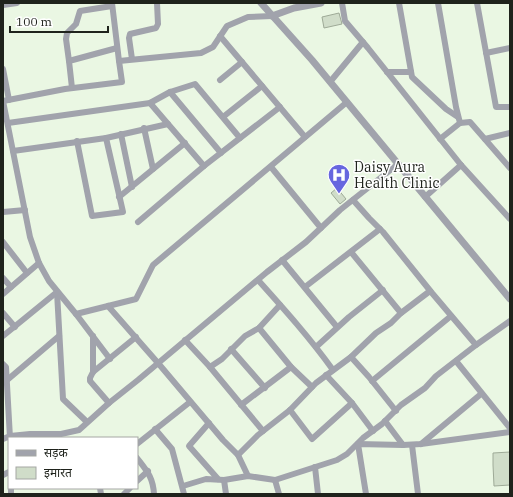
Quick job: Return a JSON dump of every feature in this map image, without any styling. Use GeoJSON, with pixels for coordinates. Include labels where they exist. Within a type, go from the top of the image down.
{"type":"FeatureCollection","features":[{"type":"Feature","properties":{"kind":"street"},"geometry":{"type":"LineString","coordinates":[[3,5],[17,3]]}},
{"type":"Feature","properties":{"kind":"street"},"geometry":{"type":"LineString","coordinates":[[132,59],[129,38],[130,34],[156,28],[158,24],[158,3]]}},
{"type":"Feature","properties":{"kind":"street"},"geometry":{"type":"LineString","coordinates":[[261,3],[347,102],[510,299]]}},
{"type":"Feature","properties":{"kind":"street"},"geometry":{"type":"LineString","coordinates":[[119,61],[201,53],[212,47],[227,26],[248,17],[272,16],[294,8],[321,3]]}},
{"type":"Feature","properties":{"kind":"street"},"geometry":{"type":"LineString","coordinates":[[342,3],[345,21],[461,165],[510,219]]}},
{"type":"Feature","properties":{"kind":"street"},"geometry":{"type":"LineString","coordinates":[[399,3],[412,77],[446,109],[458,117]]}},
{"type":"Feature","properties":{"kind":"street"},"geometry":{"type":"LineString","coordinates":[[438,3],[460,123]]}},
{"type":"Feature","properties":{"kind":"street"},"geometry":{"type":"LineString","coordinates":[[477,3],[496,107],[510,107]]}},
{"type":"Feature","properties":{"kind":"street"},"geometry":{"type":"LineString","coordinates":[[5,101],[72,88],[122,82],[112,4],[80,11],[76,24],[67,33],[66,39],[72,88]]}},
{"type":"Feature","properties":{"kind":"street"},"geometry":{"type":"LineString","coordinates":[[220,36],[306,137]]}},
{"type":"Feature","properties":{"kind":"street"},"geometry":{"type":"LineString","coordinates":[[330,82],[363,42]]}},
{"type":"Feature","properties":{"kind":"street"},"geometry":{"type":"LineString","coordinates":[[69,61],[117,48]]}},
{"type":"Feature","properties":{"kind":"street"},"geometry":{"type":"LineString","coordinates":[[486,53],[510,48]]}},
{"type":"Feature","properties":{"kind":"street"},"geometry":{"type":"LineString","coordinates":[[220,80],[242,62]]}},
{"type":"Feature","properties":{"kind":"street"},"geometry":{"type":"LineString","coordinates":[[3,69],[5,101],[16,172],[30,237],[39,263],[49,281],[110,359]]}},
{"type":"Feature","properties":{"kind":"street"},"geometry":{"type":"LineString","coordinates":[[387,72],[411,72]]}},
{"type":"Feature","properties":{"kind":"street"},"geometry":{"type":"LineString","coordinates":[[8,124],[150,103],[170,92],[195,84],[240,138]]}},
{"type":"Feature","properties":{"kind":"street"},"geometry":{"type":"LineString","coordinates":[[223,117],[262,86]]}},
{"type":"Feature","properties":{"kind":"street"},"geometry":{"type":"LineString","coordinates":[[170,92],[221,153]]}},
{"type":"Feature","properties":{"kind":"street"},"geometry":{"type":"LineString","coordinates":[[76,314],[136,299],[154,265],[347,102]]}},
{"type":"Feature","properties":{"kind":"street"},"geometry":{"type":"LineString","coordinates":[[150,103],[204,166]]}},
{"type":"Feature","properties":{"kind":"street"},"geometry":{"type":"LineString","coordinates":[[138,222],[204,166],[280,107]]}},
{"type":"Feature","properties":{"kind":"street"},"geometry":{"type":"LineString","coordinates":[[440,139],[460,123],[470,122],[510,168]]}},
{"type":"Feature","properties":{"kind":"street"},"geometry":{"type":"LineString","coordinates":[[13,150],[106,138],[144,128],[168,124]]}},
{"type":"Feature","properties":{"kind":"street"},"geometry":{"type":"LineString","coordinates":[[144,128],[153,169]]}},
{"type":"Feature","properties":{"kind":"street"},"geometry":{"type":"LineString","coordinates":[[121,134],[132,187]]}},
{"type":"Feature","properties":{"kind":"street"},"geometry":{"type":"LineString","coordinates":[[485,139],[510,134]]}},
{"type":"Feature","properties":{"kind":"street"},"geometry":{"type":"LineString","coordinates":[[77,141],[92,216],[123,212],[106,138]]}},
{"type":"Feature","properties":{"kind":"street"},"geometry":{"type":"LineString","coordinates":[[119,197],[185,143]]}},
{"type":"Feature","properties":{"kind":"street"},"geometry":{"type":"LineString","coordinates":[[3,364],[6,367],[10,437],[30,434],[61,434],[79,430],[109,403],[282,260],[306,242],[353,200],[398,164]]}},
{"type":"Feature","properties":{"kind":"street"},"geometry":{"type":"LineString","coordinates":[[425,197],[461,165]]}},
{"type":"Feature","properties":{"kind":"street"},"geometry":{"type":"LineString","coordinates":[[271,167],[321,228]]}},
{"type":"Feature","properties":{"kind":"street"},"geometry":{"type":"LineString","coordinates":[[353,200],[380,229],[476,345]]}},
{"type":"Feature","properties":{"kind":"street"},"geometry":{"type":"LineString","coordinates":[[3,212],[25,210]]}},
{"type":"Feature","properties":{"kind":"street"},"geometry":{"type":"LineString","coordinates":[[304,287],[351,252],[358,244],[380,229]]}},
{"type":"Feature","properties":{"kind":"street"},"geometry":{"type":"LineString","coordinates":[[3,242],[27,273]]}},
{"type":"Feature","properties":{"kind":"street"},"geometry":{"type":"LineString","coordinates":[[351,252],[401,313]]}},
{"type":"Feature","properties":{"kind":"street"},"geometry":{"type":"LineString","coordinates":[[282,260],[337,327]]}},
{"type":"Feature","properties":{"kind":"street"},"geometry":{"type":"LineString","coordinates":[[3,294],[39,263]]}},
{"type":"Feature","properties":{"kind":"street"},"geometry":{"type":"LineString","coordinates":[[3,278],[11,287]]}},
{"type":"Feature","properties":{"kind":"street"},"geometry":{"type":"LineString","coordinates":[[258,280],[294,320],[333,370]]}},
{"type":"Feature","properties":{"kind":"street"},"geometry":{"type":"LineString","coordinates":[[316,347],[337,327],[383,290]]}},
{"type":"Feature","properties":{"kind":"street"},"geometry":{"type":"LineString","coordinates":[[238,455],[263,431],[290,410],[326,375],[351,357],[401,313],[430,291]]}},
{"type":"Feature","properties":{"kind":"street"},"geometry":{"type":"LineString","coordinates":[[3,336],[58,292]]}},
{"type":"Feature","properties":{"kind":"street"},"geometry":{"type":"LineString","coordinates":[[58,292],[63,399],[88,422]]}},
{"type":"Feature","properties":{"kind":"street"},"geometry":{"type":"LineString","coordinates":[[210,367],[222,359],[245,336],[258,328],[280,305]]}},
{"type":"Feature","properties":{"kind":"street"},"geometry":{"type":"LineString","coordinates":[[108,306],[136,337],[222,440],[238,455],[248,476]]}},
{"type":"Feature","properties":{"kind":"street"},"geometry":{"type":"LineString","coordinates":[[3,313],[15,326]]}},
{"type":"Feature","properties":{"kind":"street"},"geometry":{"type":"LineString","coordinates":[[372,381],[451,316]]}},
{"type":"Feature","properties":{"kind":"street"},"geometry":{"type":"LineString","coordinates":[[183,486],[206,479],[248,476],[275,480],[337,460],[347,454],[425,388],[436,376],[510,321]]}},
{"type":"Feature","properties":{"kind":"street"},"geometry":{"type":"LineString","coordinates":[[258,328],[291,367],[312,387]]}},
{"type":"Feature","properties":{"kind":"street"},"geometry":{"type":"LineString","coordinates":[[6,380],[59,336]]}},
{"type":"Feature","properties":{"kind":"street"},"geometry":{"type":"LineString","coordinates":[[93,336],[93,372]]}},
{"type":"Feature","properties":{"kind":"street"},"geometry":{"type":"LineString","coordinates":[[109,403],[90,381],[90,378],[93,372],[136,337]]}},
{"type":"Feature","properties":{"kind":"street"},"geometry":{"type":"LineString","coordinates":[[185,340],[210,367],[263,431]]}},
{"type":"Feature","properties":{"kind":"street"},"geometry":{"type":"LineString","coordinates":[[231,349],[265,388]]}},
{"type":"Feature","properties":{"kind":"street"},"geometry":{"type":"LineString","coordinates":[[351,357],[396,411]]}},
{"type":"Feature","properties":{"kind":"street"},"geometry":{"type":"LineString","coordinates":[[456,361],[481,394],[510,428]]}},
{"type":"Feature","properties":{"kind":"street"},"geometry":{"type":"LineString","coordinates":[[242,405],[291,367]]}},
{"type":"Feature","properties":{"kind":"street"},"geometry":{"type":"LineString","coordinates":[[326,375],[352,403],[373,431]]}},
{"type":"Feature","properties":{"kind":"street"},"geometry":{"type":"LineString","coordinates":[[421,444],[481,394]]}},
{"type":"Feature","properties":{"kind":"street"},"geometry":{"type":"LineString","coordinates":[[138,443],[190,402]]}},
{"type":"Feature","properties":{"kind":"street"},"geometry":{"type":"LineString","coordinates":[[290,410],[312,439],[352,403]]}},
{"type":"Feature","properties":{"kind":"street"},"geometry":{"type":"LineString","coordinates":[[385,421],[403,445]]}},
{"type":"Feature","properties":{"kind":"street"},"geometry":{"type":"LineString","coordinates":[[209,423],[189,446],[221,479],[226,494]]}},
{"type":"Feature","properties":{"kind":"street"},"geometry":{"type":"LineString","coordinates":[[155,430],[172,449],[184,494]]}},
{"type":"Feature","properties":{"kind":"street"},"geometry":{"type":"LineString","coordinates":[[358,444],[412,445],[510,432]]}},
{"type":"Feature","properties":{"kind":"street"},"geometry":{"type":"LineString","coordinates":[[358,444],[366,494]]}},
{"type":"Feature","properties":{"kind":"street"},"geometry":{"type":"LineString","coordinates":[[412,445],[418,494]]}},
{"type":"Feature","properties":{"kind":"street"},"geometry":{"type":"LineString","coordinates":[[138,459],[148,471],[154,482],[154,494]]}},
{"type":"Feature","properties":{"kind":"street"},"geometry":{"type":"LineString","coordinates":[[315,467],[318,494]]}},
{"type":"Feature","properties":{"kind":"street"},"geometry":{"type":"LineString","coordinates":[[138,480],[148,471]]}},
{"type":"Feature","properties":{"kind":"street"},"geometry":{"type":"LineString","coordinates":[[275,480],[279,494]]}},
{"type":"Feature","properties":{"kind":"building"},"geometry":{"type":"Polygon","coordinates":[[[339,13],[342,24],[324,28],[322,17],[339,13]]]}},
{"type":"Feature","properties":{"kind":"building"},"geometry":{"type":"Polygon","coordinates":[[[337,188],[346,199],[340,204],[331,193],[337,188]]]}},
{"type":"Feature","properties":{"kind":"building"},"geometry":{"type":"Polygon","coordinates":[[[510,452],[510,485],[494,486],[493,453],[510,452]]]}},
{"type":"Feature","properties":{"kind":"place","name":"Daisy Aura Health Clinic"},"geometry":{"type":"Point","coordinates":[339,194]}}]}
